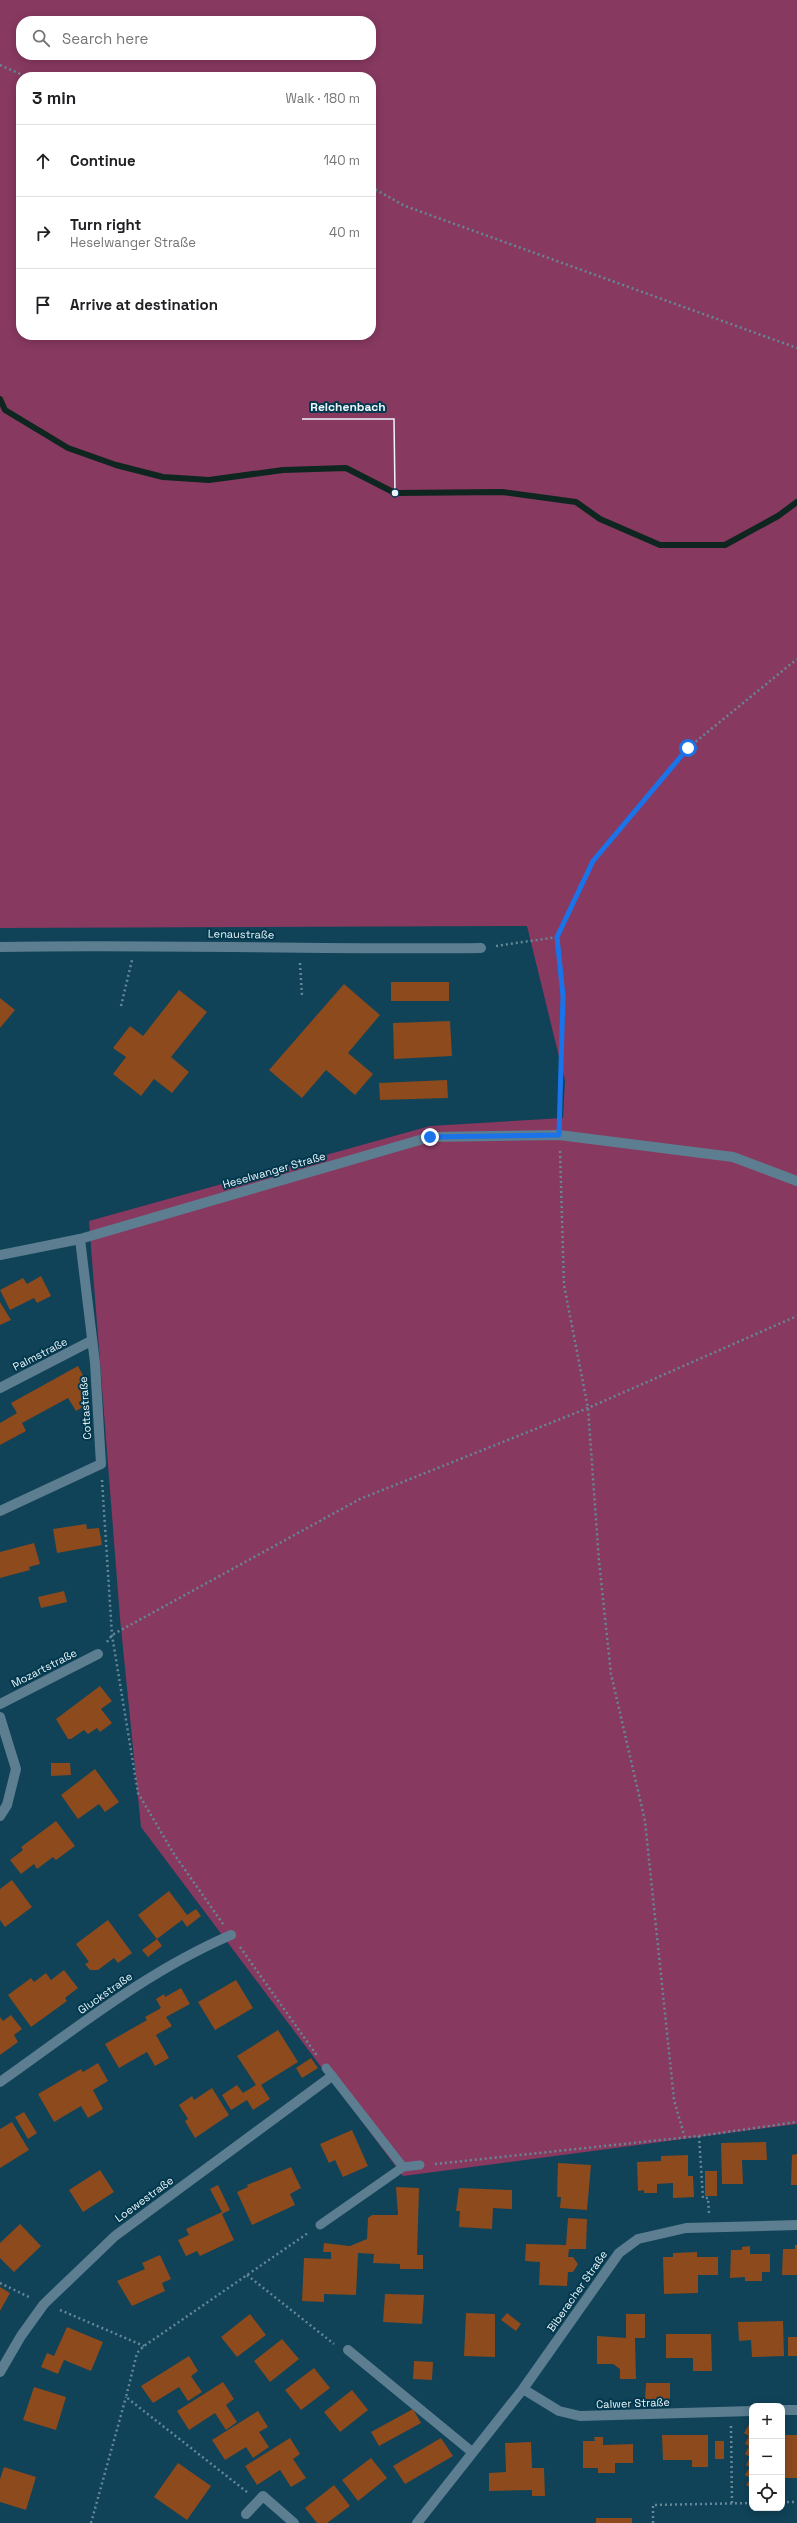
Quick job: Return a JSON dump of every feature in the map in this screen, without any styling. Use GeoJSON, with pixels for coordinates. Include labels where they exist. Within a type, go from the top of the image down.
{"type":"FeatureCollection","features":[{"type":"Feature","properties":{"kind":"street","name":"Lenaustraße"},"geometry":{"type":"LineString","coordinates":[[0,947],[136,944],[481,948]]}},
{"type":"Feature","properties":{"kind":"street","name":"Heselwanger Straße"},"geometry":{"type":"LineString","coordinates":[[0,1255],[80,1239],[430,1137],[559,1135],[733,1157],[797,1181]]}},
{"type":"Feature","properties":{"kind":"street","name":"Cottastraße"},"geometry":{"type":"LineString","coordinates":[[80,1239],[91,1341],[101,1464]]}},
{"type":"Feature","properties":{"kind":"street","name":"Palmstraße"},"geometry":{"type":"LineString","coordinates":[[0,1388],[91,1341]]}},
{"type":"Feature","properties":{"kind":"street"},"geometry":{"type":"LineString","coordinates":[[0,1512],[101,1464]]}},
{"type":"Feature","properties":{"kind":"street","name":"Mozartstraße"},"geometry":{"type":"LineString","coordinates":[[0,1704],[98,1654]]}},
{"type":"Feature","properties":{"kind":"street"},"geometry":{"type":"LineString","coordinates":[[0,1716],[16,1769],[7,1806],[0,1816]]}},
{"type":"Feature","properties":{"kind":"street","name":"Gluckstraße"},"geometry":{"type":"LineString","coordinates":[[0,2082],[154,1973],[195,1950],[231,1935]]}},
{"type":"Feature","properties":{"kind":"street","name":"Loewestraße"},"geometry":{"type":"LineString","coordinates":[[0,2372],[21,2336],[44,2304],[115,2236],[332,2076]]}},
{"type":"Feature","properties":{"kind":"street","name":"Biberacher Straße"},"geometry":{"type":"LineString","coordinates":[[417,2523],[522,2389],[619,2253],[638,2239],[686,2228],[797,2225]]}},
{"type":"Feature","properties":{"kind":"street"},"geometry":{"type":"LineString","coordinates":[[348,2350],[472,2452]]}},
{"type":"Feature","properties":{"kind":"street","name":"Calwer Straße"},"geometry":{"type":"LineString","coordinates":[[522,2389],[558,2411],[580,2416],[749,2411]]}},
{"type":"Feature","properties":{"kind":"street"},"geometry":{"type":"LineString","coordinates":[[785,2410],[797,2410]]}},
{"type":"Feature","properties":{"kind":"street"},"geometry":{"type":"LineString","coordinates":[[246,2514],[264,2496],[294,2523]]}},
{"type":"Feature","properties":{"kind":"lane"},"geometry":{"type":"LineString","coordinates":[[326,2068],[403,2167]]}},
{"type":"Feature","properties":{"kind":"lane"},"geometry":{"type":"LineString","coordinates":[[320,2225],[403,2167],[420,2165]]}},
{"type":"Feature","properties":{"kind":"path"},"geometry":{"type":"LineString","coordinates":[[0,65],[16,72]]}},
{"type":"Feature","properties":{"kind":"path"},"geometry":{"type":"LineString","coordinates":[[376,190],[405,206],[797,348]]}},
{"type":"Feature","properties":{"kind":"path"},"geometry":{"type":"LineString","coordinates":[[685,2138],[674,2100],[645,1821],[611,1674],[599,1561],[588,1408],[564,1285],[559,1135],[563,996],[557,937],[593,861],[688,748],[797,659]]}},
{"type":"Feature","properties":{"kind":"path"},"geometry":{"type":"LineString","coordinates":[[481,948],[557,937]]}},
{"type":"Feature","properties":{"kind":"path"},"geometry":{"type":"LineString","coordinates":[[121,1006],[136,944]]}},
{"type":"Feature","properties":{"kind":"path"},"geometry":{"type":"LineString","coordinates":[[299,947],[302,996]]}},
{"type":"Feature","properties":{"kind":"path"},"geometry":{"type":"LineString","coordinates":[[112,1635],[360,1499],[588,1408],[797,1316]]}},
{"type":"Feature","properties":{"kind":"path"},"geometry":{"type":"LineString","coordinates":[[101,1464],[112,1635],[138,1793],[174,1854],[326,2068]]}},
{"type":"Feature","properties":{"kind":"path"},"geometry":{"type":"LineString","coordinates":[[420,2165],[685,2138],[797,2122]]}},
{"type":"Feature","properties":{"kind":"path"},"geometry":{"type":"LineString","coordinates":[[699,2136],[704,2198],[708,2198],[709,2227]]}},
{"type":"Feature","properties":{"kind":"path"},"geometry":{"type":"LineString","coordinates":[[91,2523],[137,2353],[144,2346],[320,2225]]}},
{"type":"Feature","properties":{"kind":"path"},"geometry":{"type":"LineString","coordinates":[[247,2275],[336,2345],[348,2350]]}},
{"type":"Feature","properties":{"kind":"path"},"geometry":{"type":"LineString","coordinates":[[0,2284],[144,2346]]}},
{"type":"Feature","properties":{"kind":"path"},"geometry":{"type":"LineString","coordinates":[[126,2398],[259,2501]]}},
{"type":"Feature","properties":{"kind":"path"},"geometry":{"type":"LineString","coordinates":[[731,2412],[732,2504]]}},
{"type":"Feature","properties":{"kind":"path"},"geometry":{"type":"LineString","coordinates":[[785,2502],[797,2502]]}},
{"type":"Feature","properties":{"kind":"path"},"geometry":{"type":"LineString","coordinates":[[653,2523],[653,2505],[749,2503]]}},
{"type":"Feature","properties":{"kind":"shaded area"},"geometry":{"type":"Polygon","coordinates":[[[0,0],[797,0],[797,2124],[403,2176],[141,1827],[120,1618],[89,1221],[430,1126],[563,1118],[565,1081],[527,926],[0,928],[0,0]]]}},
{"type":"Feature","properties":{"kind":"building"},"geometry":{"type":"Polygon","coordinates":[[[391,982],[449,982],[449,1001],[391,1001],[391,982]]]}},
{"type":"Feature","properties":{"kind":"building"},"geometry":{"type":"Polygon","coordinates":[[[344,984],[380,1015],[348,1053],[373,1074],[355,1095],[326,1070],[302,1098],[269,1070],[344,984]]]}},
{"type":"Feature","properties":{"kind":"building"},"geometry":{"type":"Polygon","coordinates":[[[179,990],[207,1012],[171,1057],[189,1072],[172,1093],[154,1079],[141,1096],[113,1074],[126,1057],[113,1048],[130,1026],[143,1036],[179,990]]]}},
{"type":"Feature","properties":{"kind":"building"},"geometry":{"type":"Polygon","coordinates":[[[0,998],[15,1010],[0,1028],[0,998]]]}},
{"type":"Feature","properties":{"kind":"building"},"geometry":{"type":"Polygon","coordinates":[[[450,1021],[452,1056],[394,1059],[393,1023],[450,1021]]]}},
{"type":"Feature","properties":{"kind":"building"},"geometry":{"type":"Polygon","coordinates":[[[447,1080],[448,1098],[380,1100],[379,1083],[447,1080]]]}},
{"type":"Feature","properties":{"kind":"building"},"geometry":{"type":"Polygon","coordinates":[[[41,1276],[51,1296],[37,1303],[34,1298],[10,1310],[0,1290],[23,1278],[27,1284],[41,1276]]]}},
{"type":"Feature","properties":{"kind":"building"},"geometry":{"type":"Polygon","coordinates":[[[0,1302],[11,1320],[0,1325],[0,1302]]]}},
{"type":"Feature","properties":{"kind":"building"},"geometry":{"type":"Polygon","coordinates":[[[78,1366],[89,1386],[90,1403],[76,1411],[68,1398],[22,1423],[26,1431],[0,1445],[0,1423],[17,1413],[11,1403],[78,1366]]]}},
{"type":"Feature","properties":{"kind":"building"},"geometry":{"type":"Polygon","coordinates":[[[86,1524],[87,1529],[99,1528],[102,1545],[57,1553],[53,1529],[86,1524]]]}},
{"type":"Feature","properties":{"kind":"building"},"geometry":{"type":"Polygon","coordinates":[[[34,1543],[40,1564],[29,1567],[30,1570],[0,1578],[0,1552],[34,1543]]]}},
{"type":"Feature","properties":{"kind":"building"},"geometry":{"type":"Polygon","coordinates":[[[64,1591],[67,1602],[41,1608],[38,1597],[64,1591]]]}},
{"type":"Feature","properties":{"kind":"building"},"geometry":{"type":"Polygon","coordinates":[[[100,1686],[112,1701],[101,1709],[112,1723],[100,1732],[97,1728],[88,1734],[84,1730],[71,1739],[68,1739],[56,1719],[100,1686]]]}},
{"type":"Feature","properties":{"kind":"building"},"geometry":{"type":"Polygon","coordinates":[[[51,1763],[70,1763],[71,1775],[51,1776],[51,1763]]]}},
{"type":"Feature","properties":{"kind":"building"},"geometry":{"type":"Polygon","coordinates":[[[95,1769],[119,1802],[105,1812],[99,1804],[78,1819],[61,1795],[95,1769]]]}},
{"type":"Feature","properties":{"kind":"building"},"geometry":{"type":"Polygon","coordinates":[[[56,1821],[75,1846],[56,1860],[53,1857],[37,1869],[34,1864],[21,1874],[10,1860],[23,1850],[21,1847],[56,1821]]]}},
{"type":"Feature","properties":{"kind":"building"},"geometry":{"type":"Polygon","coordinates":[[[12,1880],[32,1907],[5,1927],[0,1920],[0,1889],[12,1880]]]}},
{"type":"Feature","properties":{"kind":"building"},"geometry":{"type":"Polygon","coordinates":[[[169,1891],[187,1915],[196,1909],[201,1916],[187,1927],[182,1920],[157,1939],[138,1915],[169,1891]]]}},
{"type":"Feature","properties":{"kind":"building"},"geometry":{"type":"Polygon","coordinates":[[[108,1920],[132,1953],[118,1963],[114,1958],[98,1970],[90,1970],[85,1964],[89,1962],[76,1944],[108,1920]]]}},
{"type":"Feature","properties":{"kind":"building"},"geometry":{"type":"Polygon","coordinates":[[[157,1939],[162,1946],[148,1957],[142,1950],[157,1939]]]}},
{"type":"Feature","properties":{"kind":"building"},"geometry":{"type":"Polygon","coordinates":[[[64,1970],[78,1988],[65,1998],[67,2001],[31,2027],[8,1995],[31,1978],[34,1982],[46,1973],[51,1980],[64,1970]]]}},
{"type":"Feature","properties":{"kind":"building"},"geometry":{"type":"Polygon","coordinates":[[[236,1980],[253,2008],[215,2030],[198,2002],[236,1980]]]}},
{"type":"Feature","properties":{"kind":"building"},"geometry":{"type":"Polygon","coordinates":[[[181,1988],[190,2004],[166,2017],[172,2026],[156,2035],[169,2058],[155,2066],[147,2052],[119,2068],[105,2044],[147,2020],[145,2017],[161,2008],[156,1999],[164,1994],[165,1997],[181,1988]]]}},
{"type":"Feature","properties":{"kind":"building"},"geometry":{"type":"Polygon","coordinates":[[[11,2015],[22,2029],[14,2035],[18,2042],[0,2055],[0,2017],[3,2021],[11,2015]]]}},
{"type":"Feature","properties":{"kind":"building"},"geometry":{"type":"Polygon","coordinates":[[[278,2030],[298,2062],[261,2085],[270,2099],[253,2110],[247,2100],[231,2110],[222,2095],[237,2085],[243,2093],[256,2085],[237,2056],[278,2030]]]}},
{"type":"Feature","properties":{"kind":"building"},"geometry":{"type":"Polygon","coordinates":[[[311,2058],[318,2068],[302,2078],[296,2068],[311,2058]]]}},
{"type":"Feature","properties":{"kind":"building"},"geometry":{"type":"Polygon","coordinates":[[[98,2063],[108,2081],[93,2090],[103,2109],[88,2118],[81,2106],[54,2122],[38,2094],[81,2069],[83,2072],[98,2063]]]}},
{"type":"Feature","properties":{"kind":"building"},"geometry":{"type":"Polygon","coordinates":[[[212,2088],[229,2115],[195,2138],[185,2121],[188,2119],[179,2105],[192,2096],[194,2100],[212,2088]]]}},
{"type":"Feature","properties":{"kind":"building"},"geometry":{"type":"Polygon","coordinates":[[[24,2112],[37,2133],[28,2139],[15,2117],[24,2112]]]}},
{"type":"Feature","properties":{"kind":"building"},"geometry":{"type":"Polygon","coordinates":[[[12,2122],[29,2150],[0,2168],[0,2129],[12,2122]]]}},
{"type":"Feature","properties":{"kind":"building"},"geometry":{"type":"Polygon","coordinates":[[[352,2130],[368,2166],[343,2177],[335,2160],[329,2163],[320,2144],[352,2130]]]}},
{"type":"Feature","properties":{"kind":"building"},"geometry":{"type":"Polygon","coordinates":[[[766,2142],[767,2160],[742,2160],[743,2184],[722,2184],[721,2143],[766,2142]]]}},
{"type":"Feature","properties":{"kind":"building"},"geometry":{"type":"Polygon","coordinates":[[[797,2154],[797,2185],[791,2185],[792,2155],[797,2154]]]}},
{"type":"Feature","properties":{"kind":"building"},"geometry":{"type":"Polygon","coordinates":[[[688,2155],[688,2176],[693,2176],[694,2197],[673,2198],[673,2183],[657,2184],[657,2193],[644,2193],[644,2190],[638,2191],[637,2162],[661,2161],[661,2156],[688,2155]]]}},
{"type":"Feature","properties":{"kind":"building"},"geometry":{"type":"Polygon","coordinates":[[[558,2163],[591,2165],[587,2210],[560,2208],[561,2197],[557,2197],[558,2163]]]}},
{"type":"Feature","properties":{"kind":"building"},"geometry":{"type":"Polygon","coordinates":[[[291,2167],[301,2188],[290,2194],[295,2205],[252,2225],[237,2192],[248,2187],[247,2185],[291,2167]]]}},
{"type":"Feature","properties":{"kind":"building"},"geometry":{"type":"Polygon","coordinates":[[[100,2170],[114,2192],[83,2212],[69,2190],[100,2170]]]}},
{"type":"Feature","properties":{"kind":"building"},"geometry":{"type":"Polygon","coordinates":[[[705,2171],[717,2171],[717,2196],[705,2196],[705,2171]]]}},
{"type":"Feature","properties":{"kind":"building"},"geometry":{"type":"Polygon","coordinates":[[[218,2185],[230,2210],[222,2214],[234,2240],[200,2256],[197,2251],[186,2256],[178,2240],[189,2235],[186,2229],[222,2212],[210,2189],[218,2185]]]}},
{"type":"Feature","properties":{"kind":"building"},"geometry":{"type":"Polygon","coordinates":[[[396,2187],[419,2188],[417,2255],[423,2255],[423,2269],[400,2269],[400,2264],[373,2263],[374,2254],[358,2253],[356,2295],[324,2294],[324,2302],[302,2301],[304,2258],[331,2259],[331,2252],[323,2252],[324,2243],[350,2246],[367,2239],[368,2218],[372,2215],[398,2215],[396,2187]]]}},
{"type":"Feature","properties":{"kind":"building"},"geometry":{"type":"Polygon","coordinates":[[[459,2188],[512,2190],[512,2209],[493,2208],[492,2229],[459,2227],[460,2211],[456,2211],[459,2188]]]}},
{"type":"Feature","properties":{"kind":"building"},"geometry":{"type":"Polygon","coordinates":[[[568,2218],[587,2219],[586,2249],[569,2249],[568,2257],[573,2257],[578,2264],[573,2272],[568,2272],[567,2286],[539,2285],[540,2262],[525,2261],[526,2244],[566,2245],[568,2218]]]}},
{"type":"Feature","properties":{"kind":"building"},"geometry":{"type":"Polygon","coordinates":[[[20,2224],[41,2246],[14,2272],[0,2258],[0,2243],[20,2224]]]}},
{"type":"Feature","properties":{"kind":"building"},"geometry":{"type":"Polygon","coordinates":[[[795,2245],[797,2245],[797,2275],[782,2275],[783,2249],[795,2249],[795,2245]]]}},
{"type":"Feature","properties":{"kind":"building"},"geometry":{"type":"Polygon","coordinates":[[[750,2246],[750,2254],[770,2254],[770,2272],[762,2272],[762,2281],[745,2281],[745,2277],[730,2278],[731,2250],[742,2250],[742,2247],[750,2246]]]}},
{"type":"Feature","properties":{"kind":"building"},"geometry":{"type":"Polygon","coordinates":[[[697,2252],[697,2257],[718,2257],[718,2275],[698,2275],[698,2293],[664,2294],[663,2257],[673,2257],[673,2253],[697,2252]]]}},
{"type":"Feature","properties":{"kind":"building"},"geometry":{"type":"Polygon","coordinates":[[[160,2255],[171,2279],[162,2283],[165,2291],[132,2306],[117,2281],[145,2269],[142,2263],[160,2255]]]}},
{"type":"Feature","properties":{"kind":"building"},"geometry":{"type":"Polygon","coordinates":[[[0,2287],[10,2293],[0,2311],[0,2287]]]}},
{"type":"Feature","properties":{"kind":"building"},"geometry":{"type":"Polygon","coordinates":[[[385,2294],[424,2295],[422,2324],[383,2322],[385,2294]]]}},
{"type":"Feature","properties":{"kind":"building"},"geometry":{"type":"Polygon","coordinates":[[[466,2313],[495,2314],[495,2357],[464,2356],[466,2313]]]}},
{"type":"Feature","properties":{"kind":"building"},"geometry":{"type":"Polygon","coordinates":[[[507,2313],[521,2324],[516,2331],[501,2320],[507,2313]]]}},
{"type":"Feature","properties":{"kind":"building"},"geometry":{"type":"Polygon","coordinates":[[[250,2314],[266,2335],[237,2357],[221,2337],[250,2314]]]}},
{"type":"Feature","properties":{"kind":"building"},"geometry":{"type":"Polygon","coordinates":[[[626,2314],[645,2314],[645,2338],[635,2338],[636,2379],[620,2379],[620,2369],[613,2364],[597,2364],[597,2336],[626,2338],[626,2314]]]}},
{"type":"Feature","properties":{"kind":"building"},"geometry":{"type":"Polygon","coordinates":[[[783,2321],[784,2356],[752,2357],[751,2340],[739,2341],[738,2322],[783,2321]]]}},
{"type":"Feature","properties":{"kind":"building"},"geometry":{"type":"Polygon","coordinates":[[[67,2327],[103,2342],[91,2371],[64,2360],[58,2374],[41,2367],[47,2353],[54,2356],[67,2327]]]}},
{"type":"Feature","properties":{"kind":"building"},"geometry":{"type":"Polygon","coordinates":[[[666,2334],[711,2334],[712,2371],[693,2371],[693,2358],[666,2358],[666,2334]]]}},
{"type":"Feature","properties":{"kind":"building"},"geometry":{"type":"Polygon","coordinates":[[[788,2337],[797,2337],[797,2356],[788,2356],[788,2337]]]}},
{"type":"Feature","properties":{"kind":"building"},"geometry":{"type":"Polygon","coordinates":[[[282,2339],[299,2359],[270,2382],[254,2361],[282,2339]]]}},
{"type":"Feature","properties":{"kind":"building"},"geometry":{"type":"Polygon","coordinates":[[[189,2356],[198,2371],[191,2376],[202,2392],[188,2401],[179,2387],[153,2403],[141,2386],[189,2356]]]}},
{"type":"Feature","properties":{"kind":"building"},"geometry":{"type":"Polygon","coordinates":[[[414,2361],[433,2362],[432,2380],[413,2379],[414,2361]]]}},
{"type":"Feature","properties":{"kind":"building"},"geometry":{"type":"Polygon","coordinates":[[[314,2368],[330,2388],[301,2410],[285,2390],[314,2368]]]}},
{"type":"Feature","properties":{"kind":"building"},"geometry":{"type":"Polygon","coordinates":[[[223,2382],[234,2399],[226,2405],[237,2422],[226,2430],[215,2413],[189,2430],[177,2411],[223,2382]]]}},
{"type":"Feature","properties":{"kind":"building"},"geometry":{"type":"Polygon","coordinates":[[[646,2383],[670,2383],[670,2401],[645,2401],[646,2383]]]}},
{"type":"Feature","properties":{"kind":"building"},"geometry":{"type":"Polygon","coordinates":[[[34,2387],[66,2397],[56,2430],[23,2420],[34,2387]]]}},
{"type":"Feature","properties":{"kind":"building"},"geometry":{"type":"Polygon","coordinates":[[[352,2390],[368,2410],[340,2432],[324,2412],[352,2390]]]}},
{"type":"Feature","properties":{"kind":"building"},"geometry":{"type":"Polygon","coordinates":[[[413,2409],[421,2423],[379,2446],[371,2432],[413,2409]]]}},
{"type":"Feature","properties":{"kind":"building"},"geometry":{"type":"Polygon","coordinates":[[[258,2411],[268,2427],[259,2432],[269,2447],[253,2458],[246,2447],[225,2460],[212,2440],[258,2411]]]}},
{"type":"Feature","properties":{"kind":"building"},"geometry":{"type":"Polygon","coordinates":[[[749,2425],[749,2436],[744,2433],[749,2425]]]}},
{"type":"Feature","properties":{"kind":"building"},"geometry":{"type":"Polygon","coordinates":[[[662,2435],[708,2435],[708,2467],[692,2467],[692,2460],[663,2460],[662,2435]]]}},
{"type":"Feature","properties":{"kind":"building"},"geometry":{"type":"Polygon","coordinates":[[[785,2435],[797,2435],[797,2478],[785,2478],[785,2435]]]}},
{"type":"Feature","properties":{"kind":"building"},"geometry":{"type":"Polygon","coordinates":[[[749,2436],[749,2446],[745,2444],[749,2436]]]}},
{"type":"Feature","properties":{"kind":"building"},"geometry":{"type":"Polygon","coordinates":[[[594,2437],[603,2437],[603,2445],[633,2444],[633,2463],[615,2463],[615,2473],[598,2473],[598,2468],[583,2468],[583,2441],[595,2441],[594,2437]]]}},
{"type":"Feature","properties":{"kind":"building"},"geometry":{"type":"Polygon","coordinates":[[[290,2438],[300,2454],[293,2459],[306,2478],[291,2487],[280,2470],[257,2485],[245,2466],[290,2438]]]}},
{"type":"Feature","properties":{"kind":"building"},"geometry":{"type":"Polygon","coordinates":[[[441,2438],[453,2456],[405,2484],[393,2466],[441,2438]]]}},
{"type":"Feature","properties":{"kind":"building"},"geometry":{"type":"Polygon","coordinates":[[[715,2441],[724,2441],[724,2459],[715,2459],[715,2441]]]}},
{"type":"Feature","properties":{"kind":"building"},"geometry":{"type":"Polygon","coordinates":[[[531,2442],[532,2468],[544,2468],[545,2496],[532,2496],[532,2490],[489,2491],[489,2473],[506,2472],[505,2443],[531,2442]]]}},
{"type":"Feature","properties":{"kind":"building"},"geometry":{"type":"Polygon","coordinates":[[[749,2446],[749,2456],[745,2454],[749,2446]]]}},
{"type":"Feature","properties":{"kind":"building"},"geometry":{"type":"Polygon","coordinates":[[[371,2458],[387,2478],[358,2501],[342,2480],[371,2458]]]}},
{"type":"Feature","properties":{"kind":"building"},"geometry":{"type":"Polygon","coordinates":[[[749,2459],[749,2466],[746,2465],[749,2459]]]}},
{"type":"Feature","properties":{"kind":"building"},"geometry":{"type":"Polygon","coordinates":[[[178,2463],[211,2486],[187,2520],[154,2497],[178,2463]]]}},
{"type":"Feature","properties":{"kind":"building"},"geometry":{"type":"Polygon","coordinates":[[[4,2467],[36,2477],[26,2510],[0,2502],[0,2479],[4,2467]]]}},
{"type":"Feature","properties":{"kind":"building"},"geometry":{"type":"Polygon","coordinates":[[[749,2469],[749,2477],[745,2475],[749,2469]]]}},
{"type":"Feature","properties":{"kind":"building"},"geometry":{"type":"Polygon","coordinates":[[[334,2485],[350,2506],[327,2523],[317,2523],[305,2508],[334,2485]]]}},
{"type":"Feature","properties":{"kind":"building"},"geometry":{"type":"Polygon","coordinates":[[[596,2518],[632,2518],[632,2523],[596,2523],[596,2518]]]}},
{"type":"Feature","properties":{"kind":"waterway"},"geometry":{"type":"LineString","coordinates":[[0,399],[5,410],[68,448],[116,465],[163,477],[209,480],[283,470],[346,468],[395,493],[502,492],[576,502],[600,519],[660,545],[725,545],[778,516],[797,502]]}},
{"type":"Feature","properties":{"kind":"place","name":"Reichenbach"},"geometry":{"type":"Point","coordinates":[395,493]}},
{"type":"Feature","properties":{"kind":"route"},"geometry":{"type":"LineString","coordinates":[[430,1137],[559,1135],[563,996],[557,937],[593,861],[688,748]]}}]}
